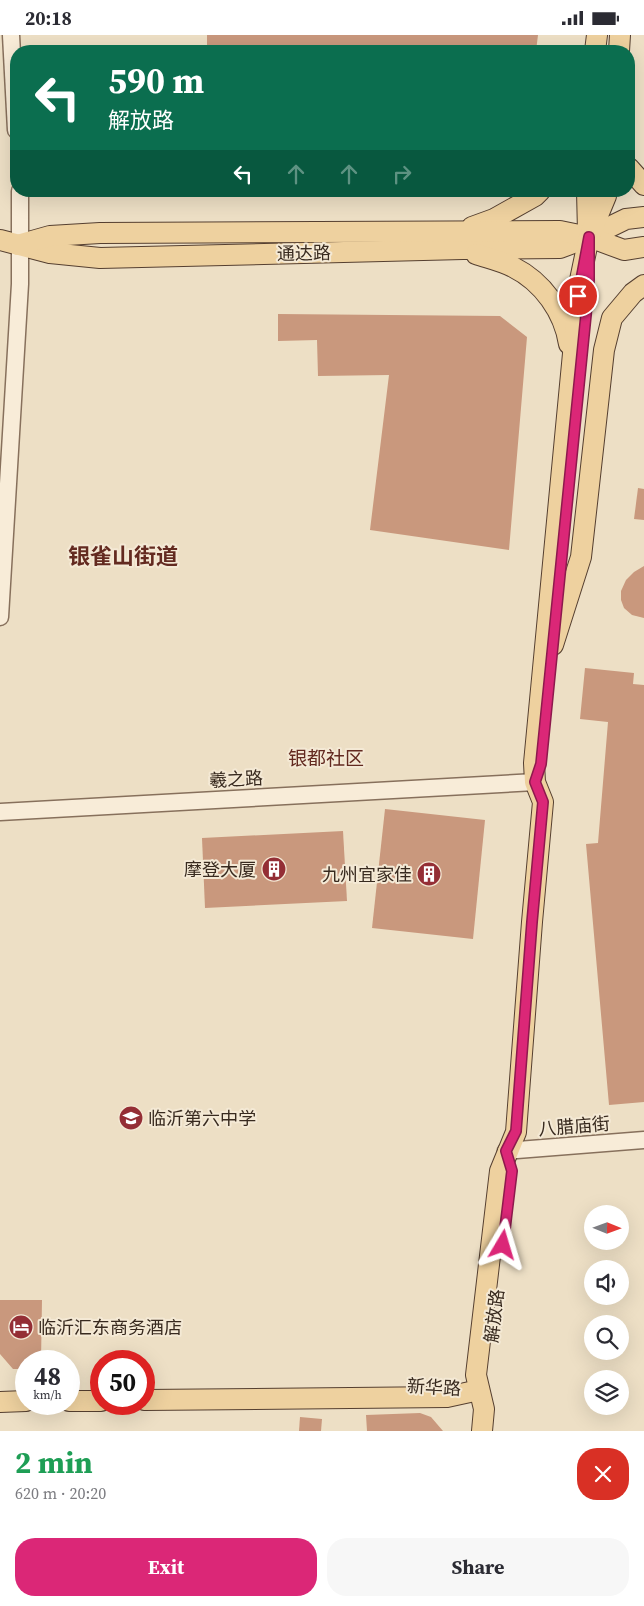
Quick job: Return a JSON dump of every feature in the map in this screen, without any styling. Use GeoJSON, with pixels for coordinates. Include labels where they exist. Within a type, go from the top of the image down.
{"type":"FeatureCollection","features":[{"type":"Feature","properties":{"kind":"main road"},"geometry":{"type":"LineString","coordinates":[[635,175],[644,185]]}},
{"type":"Feature","properties":{"kind":"main road"},"geometry":{"type":"LineString","coordinates":[[461,240],[494,219],[536,197]]}},
{"type":"Feature","properties":{"kind":"main road"},"geometry":{"type":"LineString","coordinates":[[535,782],[541,764],[589,280],[587,197]]}},
{"type":"Feature","properties":{"kind":"main road"},"geometry":{"type":"LineString","coordinates":[[506,1151],[516,1131],[543,802],[535,782],[534,763],[580,280],[589,237],[606,197]]}},
{"type":"Feature","properties":{"kind":"main road","name":"通达路"},"geometry":{"type":"LineString","coordinates":[[10,242],[50,253],[100,257],[461,240],[560,248],[589,237],[626,219],[644,217]]}},
{"type":"Feature","properties":{"kind":"main road"},"geometry":{"type":"LineString","coordinates":[[589,237],[624,250],[644,247]]}},
{"type":"Feature","properties":{"kind":"main road"},"geometry":{"type":"LineString","coordinates":[[461,240],[513,267],[550,296],[567,332],[572,361]]}},
{"type":"Feature","properties":{"kind":"main road"},"geometry":{"type":"LineString","coordinates":[[0,251],[10,242]]}},
{"type":"Feature","properties":{"kind":"main road"},"geometry":{"type":"LineString","coordinates":[[553,647],[581,557],[604,350],[612,318],[633,293],[644,285]]}},
{"type":"Feature","properties":{"kind":"main road","name":"解放路"},"geometry":{"type":"LineString","coordinates":[[470,1431],[473,1405],[487,1376],[512,1171],[506,1151]]}},
{"type":"Feature","properties":{"kind":"main road","name":"新华路"},"geometry":{"type":"LineString","coordinates":[[155,1387],[446,1384],[479,1391]]}},
{"type":"Feature","properties":{"kind":"main road"},"geometry":{"type":"LineString","coordinates":[[0,1389],[15,1389]]}},
{"type":"Feature","properties":{"kind":"main road"},"geometry":{"type":"LineString","coordinates":[[479,1391],[484,1409],[482,1431]]}},
{"type":"Feature","properties":{"kind":"main road","name":"新华路"},"geometry":{"type":"LineString","coordinates":[[155,1400],[447,1397],[479,1391]]}},
{"type":"Feature","properties":{"kind":"main road"},"geometry":{"type":"LineString","coordinates":[[0,1402],[15,1401]]}},
{"type":"Feature","properties":{"kind":"street"},"geometry":{"type":"LineString","coordinates":[[0,617],[20,294],[10,242],[21,208],[20,197]]}},
{"type":"Feature","properties":{"kind":"street","name":"羲之路"},"geometry":{"type":"LineString","coordinates":[[0,812],[535,782]]}},
{"type":"Feature","properties":{"kind":"street","name":"八腊庙街"},"geometry":{"type":"LineString","coordinates":[[506,1151],[644,1140]]}},
{"type":"Feature","properties":{"kind":"building"},"geometry":{"type":"Polygon","coordinates":[[[207,35],[538,35],[537,45],[207,45],[207,35]]]}},
{"type":"Feature","properties":{"kind":"building"},"geometry":{"type":"Polygon","coordinates":[[[278,314],[500,316],[527,337],[509,550],[370,530],[389,375],[318,376],[317,340],[278,341],[278,314]]]}},
{"type":"Feature","properties":{"kind":"building"},"geometry":{"type":"Polygon","coordinates":[[[638,488],[644,489],[644,520],[634,519],[638,488]]]}},
{"type":"Feature","properties":{"kind":"building"},"geometry":{"type":"Polygon","coordinates":[[[644,566],[644,618],[632,615],[624,608],[621,600],[621,591],[626,580],[644,566]]]}},
{"type":"Feature","properties":{"kind":"building"},"geometry":{"type":"Polygon","coordinates":[[[585,668],[634,673],[633,684],[644,685],[644,1102],[609,1105],[586,844],[598,843],[608,722],[580,719],[585,668]]]}},
{"type":"Feature","properties":{"kind":"building","name":"九州宜家佳"},"geometry":{"type":"Polygon","coordinates":[[[385,809],[485,820],[473,939],[372,928],[385,809]]]}},
{"type":"Feature","properties":{"kind":"building","name":"摩登大厦"},"geometry":{"type":"Polygon","coordinates":[[[343,831],[347,901],[205,908],[202,838],[343,831]]]}},
{"type":"Feature","properties":{"kind":"building","name":"临沂汇东商务酒店"},"geometry":{"type":"Polygon","coordinates":[[[0,1300],[42,1300],[41,1350],[15,1350],[15,1369],[0,1354],[0,1300]]]}},
{"type":"Feature","properties":{"kind":"building"},"geometry":{"type":"Polygon","coordinates":[[[420,1413],[431,1417],[443,1431],[367,1431],[366,1415],[420,1413]]]}},
{"type":"Feature","properties":{"kind":"building"},"geometry":{"type":"Polygon","coordinates":[[[300,1417],[322,1419],[321,1431],[299,1431],[300,1417]]]}},
{"type":"Feature","properties":{"kind":"place","name":"摩登大厦"},"geometry":{"type":"Point","coordinates":[274,869]}},
{"type":"Feature","properties":{"kind":"place","name":"九州宜家佳"},"geometry":{"type":"Point","coordinates":[429,874]}},
{"type":"Feature","properties":{"kind":"place","name":"临沂第六中学"},"geometry":{"type":"Point","coordinates":[131,1118]}},
{"type":"Feature","properties":{"kind":"place","name":"临沂汇东商务酒店"},"geometry":{"type":"Point","coordinates":[21,1327]}},
{"type":"Feature","properties":{"kind":"district","name":"银雀山街道"},"geometry":{"type":"Point","coordinates":[123,556]}},
{"type":"Feature","properties":{"kind":"district","name":"银都社区"},"geometry":{"type":"Point","coordinates":[326,758]}},
{"type":"Feature","properties":{"kind":"route"},"geometry":{"type":"LineString","coordinates":[[503,1245],[512,1171],[506,1151],[516,1131],[543,802],[535,782],[541,764],[586,315],[589,280],[589,237],[578,296]]}}]}
